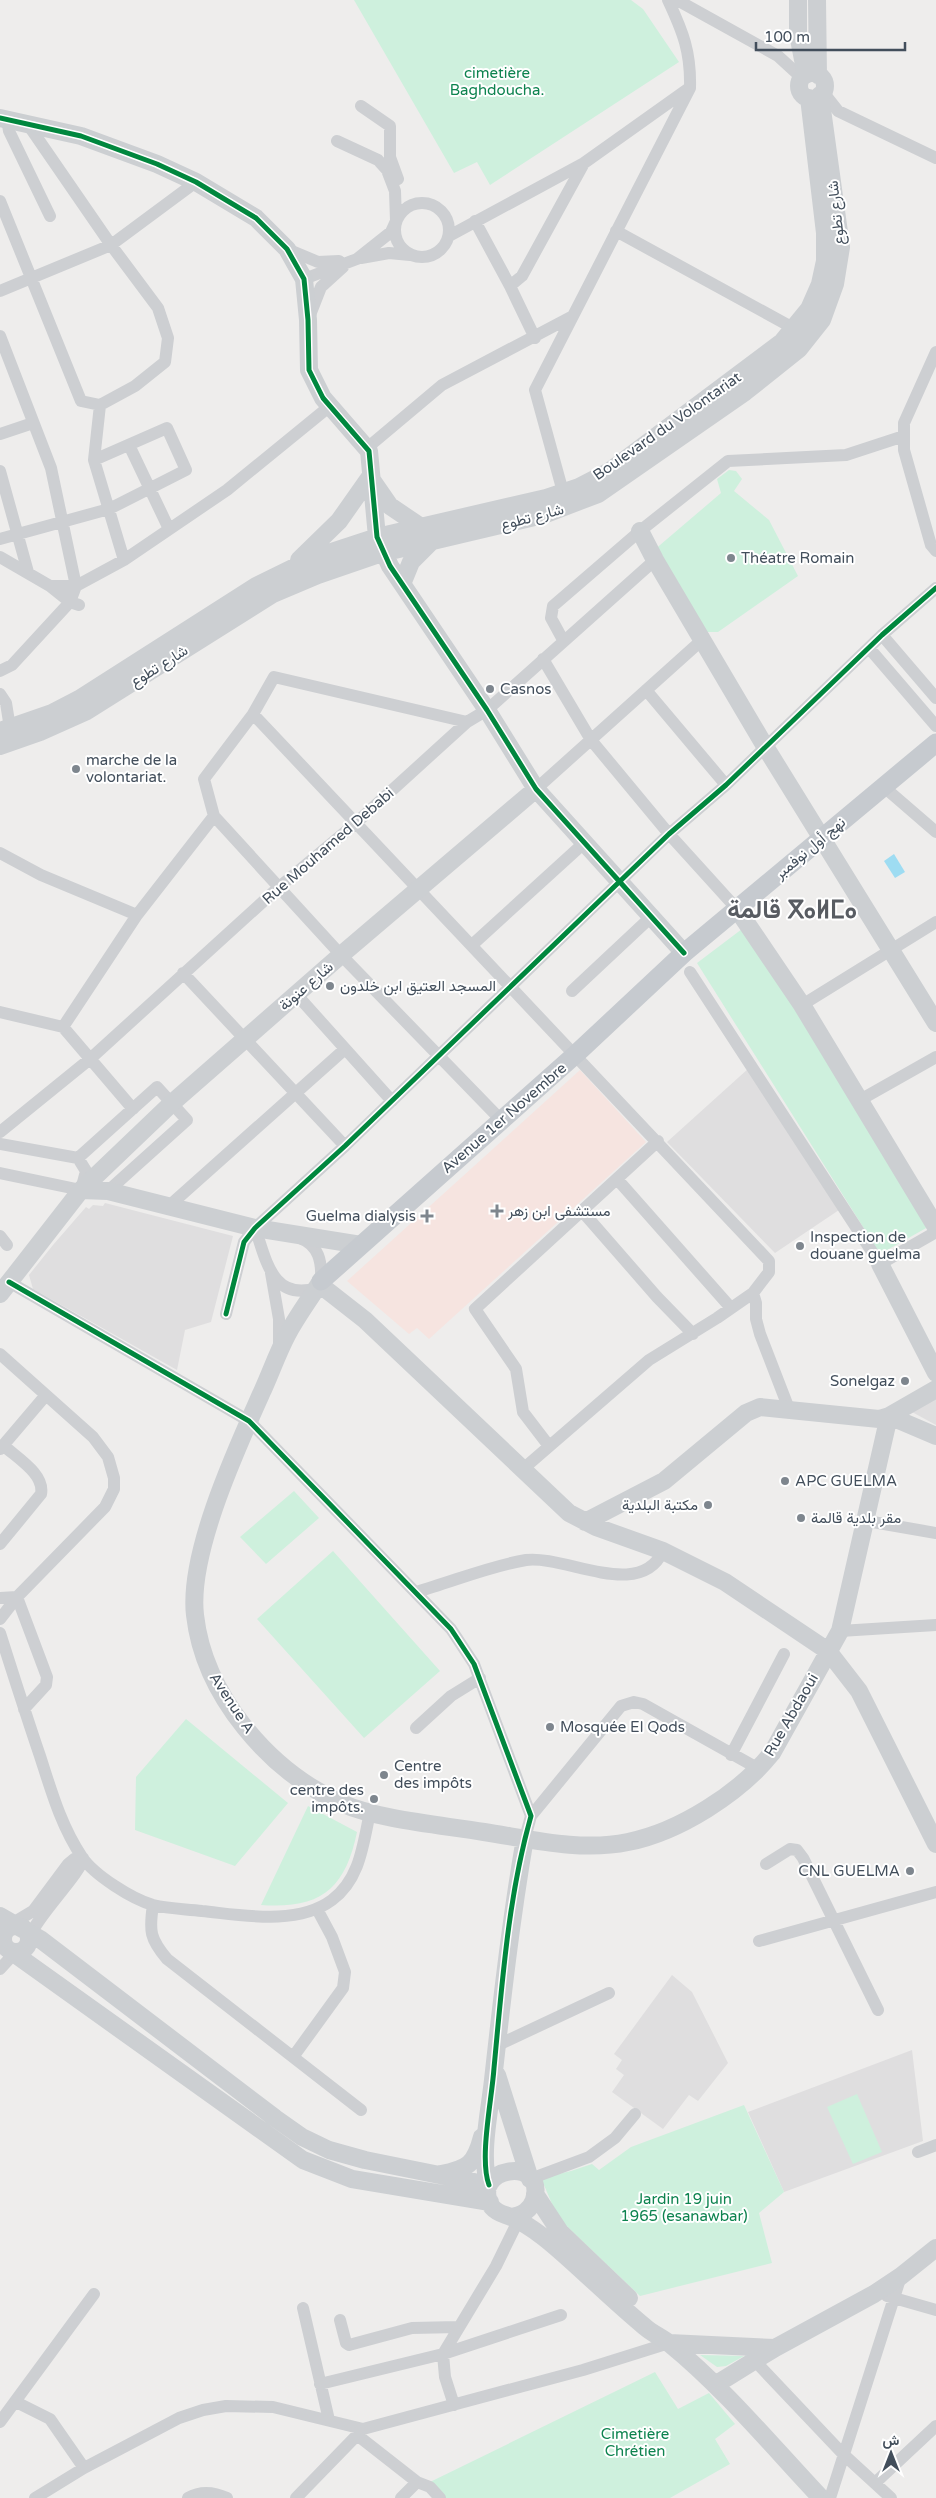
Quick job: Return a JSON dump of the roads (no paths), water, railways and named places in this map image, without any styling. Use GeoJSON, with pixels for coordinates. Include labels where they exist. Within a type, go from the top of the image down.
{"type":"FeatureCollection","features":[{"type":"Feature","properties":{"kind":"main road"},"geometry":{"type":"LineString","coordinates":[[798,0],[798,34],[809,76],[825,84],[817,95]]}},
{"type":"Feature","properties":{"kind":"main road"},"geometry":{"type":"LineString","coordinates":[[809,76],[817,0]]}},
{"type":"Feature","properties":{"kind":"main road","name":"شارع تطوع"},"geometry":{"type":"LineString","coordinates":[[817,95],[810,122],[822,206]]}},
{"type":"Feature","properties":{"kind":"main road","name":"شارع تطوع"},"geometry":{"type":"LineString","coordinates":[[0,746],[40,732],[87,711],[273,594],[380,545],[435,539],[491,520],[571,506],[598,494],[745,392],[799,348],[822,320],[835,284],[841,248],[817,95]]}},
{"type":"Feature","properties":{"kind":"main road"},"geometry":{"type":"LineString","coordinates":[[3,118],[81,136],[158,164],[196,182],[256,218],[287,249],[304,279],[308,320],[309,370],[315,385],[330,406],[367,448],[370,458],[370,477],[380,545],[402,584],[487,710],[536,789],[684,953]]}},
{"type":"Feature","properties":{"kind":"main road","name":"Boulevard du Volontariat"},"geometry":{"type":"LineString","coordinates":[[5,730],[52,713],[79,699],[256,586],[313,558],[380,545],[421,527],[491,520],[563,492],[610,471],[741,375],[782,342],[795,328],[809,309],[820,284],[825,261],[822,206]]}},
{"type":"Feature","properties":{"kind":"main road"},"geometry":{"type":"LineString","coordinates":[[370,477],[390,506],[421,527]]}},
{"type":"Feature","properties":{"kind":"main road"},"geometry":{"type":"LineString","coordinates":[[286,571],[339,521],[370,477]]}},
{"type":"Feature","properties":{"kind":"main road"},"geometry":{"type":"LineString","coordinates":[[640,531],[655,560],[766,748],[936,1024]]}},
{"type":"Feature","properties":{"kind":"main road"},"geometry":{"type":"LineString","coordinates":[[402,584],[407,569],[416,556],[435,539]]}},
{"type":"Feature","properties":{"kind":"main road","name":"نهج أول نوفمبر"},"geometry":{"type":"LineString","coordinates":[[684,953],[936,743]]}},
{"type":"Feature","properties":{"kind":"main road","name":"شارع عنونة"},"geometry":{"type":"LineString","coordinates":[[4,1288],[81,1190],[172,1103],[340,955],[536,789]]}},
{"type":"Feature","properties":{"kind":"main road"},"geometry":{"type":"LineString","coordinates":[[737,909],[802,1005],[936,1227]]}},
{"type":"Feature","properties":{"kind":"main road","name":"Avenue 1er Novembre"},"geometry":{"type":"LineString","coordinates":[[319,1284],[500,1120],[576,1054],[684,953]]}},
{"type":"Feature","properties":{"kind":"main road"},"geometry":{"type":"LineString","coordinates":[[81,1190],[108,1191],[255,1228],[362,1245]]}},
{"type":"Feature","properties":{"kind":"main road"},"geometry":{"type":"LineString","coordinates":[[880,1264],[936,1373]]}},
{"type":"Feature","properties":{"kind":"main road"},"geometry":{"type":"LineString","coordinates":[[319,1284],[365,1320],[569,1513],[585,1522],[663,1551],[725,1582],[828,1651],[859,1691],[936,1844]]}},
{"type":"Feature","properties":{"kind":"main road","name":"Avenue A"},"geometry":{"type":"LineString","coordinates":[[319,1284],[302,1309],[249,1421],[216,1502],[205,1537],[195,1604],[198,1637],[207,1664],[238,1718],[258,1743],[309,1786],[342,1804],[370,1812],[525,1838]]}},
{"type":"Feature","properties":{"kind":"main road"},"geometry":{"type":"LineString","coordinates":[[585,1522],[664,1481],[746,1413],[760,1407],[868,1419],[889,1416],[936,1389]]}},
{"type":"Feature","properties":{"kind":"main road"},"geometry":{"type":"LineString","coordinates":[[889,1416],[936,1436]]}},
{"type":"Feature","properties":{"kind":"main road","name":"Rue Abdaoui"},"geometry":{"type":"LineString","coordinates":[[525,1838],[585,1845],[630,1842],[662,1831],[702,1812],[759,1769],[772,1753],[840,1630],[867,1521],[889,1416]]}},
{"type":"Feature","properties":{"kind":"main road"},"geometry":{"type":"LineString","coordinates":[[525,1838],[513,1909],[486,2143],[486,2177],[490,2194],[500,2214],[515,2219],[548,2240],[647,2329],[669,2343],[715,2385],[821,2498]]}},
{"type":"Feature","properties":{"kind":"main road"},"geometry":{"type":"LineString","coordinates":[[11,1938],[302,2137],[344,2155],[435,2175],[490,2194]]}},
{"type":"Feature","properties":{"kind":"main road"},"geometry":{"type":"LineString","coordinates":[[11,1938],[303,2160],[352,2178],[490,2194]]}},
{"type":"Feature","properties":{"kind":"main road"},"geometry":{"type":"LineString","coordinates":[[494,2068],[533,2186],[560,2232],[654,2321],[669,2343]]}},
{"type":"Feature","properties":{"kind":"main road"},"geometry":{"type":"LineString","coordinates":[[435,2175],[456,2171],[473,2161],[479,2149],[490,2110]]}},
{"type":"Feature","properties":{"kind":"main road"},"geometry":{"type":"LineString","coordinates":[[490,2194],[498,2175],[510,2170],[518,2171],[533,2186],[532,2205],[527,2212],[515,2219]]}},
{"type":"Feature","properties":{"kind":"main road"},"geometry":{"type":"LineString","coordinates":[[715,2385],[775,2348],[874,2294],[901,2276],[936,2248]]}},
{"type":"Feature","properties":{"kind":"main road"},"geometry":{"type":"LineString","coordinates":[[669,2343],[775,2348]]}},
{"type":"Feature","properties":{"kind":"street"},"geometry":{"type":"LineString","coordinates":[[563,492],[535,390],[690,88],[689,51],[685,36],[668,0]]}},
{"type":"Feature","properties":{"kind":"street"},"geometry":{"type":"LineString","coordinates":[[677,0],[778,56],[809,76]]}},
{"type":"Feature","properties":{"kind":"street"},"geometry":{"type":"LineString","coordinates":[[448,236],[584,163],[690,88]]}},
{"type":"Feature","properties":{"kind":"street"},"geometry":{"type":"LineString","coordinates":[[817,95],[838,111],[936,158]]}},
{"type":"Feature","properties":{"kind":"street"},"geometry":{"type":"LineString","coordinates":[[361,106],[390,126],[390,157],[408,207]]}},
{"type":"Feature","properties":{"kind":"street"},"geometry":{"type":"LineString","coordinates":[[3,118],[50,216]]}},
{"type":"Feature","properties":{"kind":"street"},"geometry":{"type":"LineString","coordinates":[[0,201],[80,401],[100,406],[135,386],[164,362],[168,338],[158,308],[111,245],[27,123]]}},
{"type":"Feature","properties":{"kind":"street"},"geometry":{"type":"LineString","coordinates":[[336,141],[378,160],[387,170],[396,191],[396,240],[403,250],[411,255]]}},
{"type":"Feature","properties":{"kind":"street"},"geometry":{"type":"LineString","coordinates":[[510,286],[522,276],[584,163]]}},
{"type":"Feature","properties":{"kind":"street"},"geometry":{"type":"LineString","coordinates":[[0,291],[111,245],[196,182]]}},
{"type":"Feature","properties":{"kind":"street"},"geometry":{"type":"LineString","coordinates":[[287,249],[318,262],[332,262],[356,258],[389,253],[428,257],[437,253],[444,246],[448,236],[446,218],[437,208],[419,203],[408,207],[396,221],[391,232],[356,258],[338,271],[322,287],[315,298],[308,320]]}},
{"type":"Feature","properties":{"kind":"street"},"geometry":{"type":"LineString","coordinates":[[474,221],[510,286],[535,338]]}},
{"type":"Feature","properties":{"kind":"street"},"geometry":{"type":"LineString","coordinates":[[616,231],[795,328]]}},
{"type":"Feature","properties":{"kind":"street"},"geometry":{"type":"LineString","coordinates":[[304,279],[356,258]]}},
{"type":"Feature","properties":{"kind":"street"},"geometry":{"type":"LineString","coordinates":[[367,448],[442,385],[571,318]]}},
{"type":"Feature","properties":{"kind":"street"},"geometry":{"type":"LineString","coordinates":[[0,336],[32,423],[51,468],[76,586],[75,603],[12,665],[0,671]]}},
{"type":"Feature","properties":{"kind":"street"},"geometry":{"type":"LineString","coordinates":[[936,352],[904,423],[904,450],[931,545],[936,551]]}},
{"type":"Feature","properties":{"kind":"street"},"geometry":{"type":"LineString","coordinates":[[100,406],[94,460],[124,560]]}},
{"type":"Feature","properties":{"kind":"street"},"geometry":{"type":"LineString","coordinates":[[50,586],[76,586],[124,560],[227,490],[330,406]]}},
{"type":"Feature","properties":{"kind":"street"},"geometry":{"type":"LineString","coordinates":[[0,434],[32,423]]}},
{"type":"Feature","properties":{"kind":"street"},"geometry":{"type":"LineString","coordinates":[[0,539],[63,524],[109,509],[186,470],[167,428],[94,460]]}},
{"type":"Feature","properties":{"kind":"street"},"geometry":{"type":"LineString","coordinates":[[563,640],[551,618],[553,606],[640,531],[728,461],[846,456],[904,436]]}},
{"type":"Feature","properties":{"kind":"street"},"geometry":{"type":"LineString","coordinates":[[129,445],[169,529]]}},
{"type":"Feature","properties":{"kind":"street"},"geometry":{"type":"LineString","coordinates":[[0,471],[28,572]]}},
{"type":"Feature","properties":{"kind":"street"},"geometry":{"type":"LineString","coordinates":[[0,557],[28,572],[75,603]]}},
{"type":"Feature","properties":{"kind":"street","name":"Rue Mouhamed Debabi"},"geometry":{"type":"LineString","coordinates":[[0,1132],[90,1058],[278,888],[357,822],[468,722],[487,710],[563,640],[655,560]]}},
{"type":"Feature","properties":{"kind":"street"},"geometry":{"type":"LineString","coordinates":[[226,1314],[244,1242],[255,1228],[345,1146],[669,834],[726,785],[882,635],[936,588]]}},
{"type":"Feature","properties":{"kind":"street"},"geometry":{"type":"LineString","coordinates":[[882,635],[936,698]]}},
{"type":"Feature","properties":{"kind":"street"},"geometry":{"type":"LineString","coordinates":[[536,789],[702,640]]}},
{"type":"Feature","properties":{"kind":"street"},"geometry":{"type":"LineString","coordinates":[[869,648],[936,726]]}},
{"type":"Feature","properties":{"kind":"street"},"geometry":{"type":"LineString","coordinates":[[543,659],[591,740],[669,834],[737,909]]}},
{"type":"Feature","properties":{"kind":"street"},"geometry":{"type":"LineString","coordinates":[[468,722],[274,677],[253,714],[204,779],[214,816],[340,955],[500,1120]]}},
{"type":"Feature","properties":{"kind":"street"},"geometry":{"type":"LineString","coordinates":[[646,690],[726,785]]}},
{"type":"Feature","properties":{"kind":"street"},"geometry":{"type":"LineString","coordinates":[[0,694],[6,703],[5,730]]}},
{"type":"Feature","properties":{"kind":"street"},"geometry":{"type":"LineString","coordinates":[[253,714],[576,1054],[769,1261],[769,1272],[753,1293],[693,1334],[649,1360],[523,1469]]}},
{"type":"Feature","properties":{"kind":"street"},"geometry":{"type":"LineString","coordinates":[[884,787],[936,832]]}},
{"type":"Feature","properties":{"kind":"street"},"geometry":{"type":"LineString","coordinates":[[62,1027],[137,914],[214,816]]}},
{"type":"Feature","properties":{"kind":"street"},"geometry":{"type":"LineString","coordinates":[[472,945],[584,843]]}},
{"type":"Feature","properties":{"kind":"street"},"geometry":{"type":"LineString","coordinates":[[0,853],[41,875],[137,914]]}},
{"type":"Feature","properties":{"kind":"street"},"geometry":{"type":"LineString","coordinates":[[572,991],[651,917]]}},
{"type":"Feature","properties":{"kind":"street"},"geometry":{"type":"LineString","coordinates":[[802,1005],[936,922]]}},
{"type":"Feature","properties":{"kind":"street"},"geometry":{"type":"LineString","coordinates":[[690,972],[880,1264],[936,1232]]}},
{"type":"Feature","properties":{"kind":"street"},"geometry":{"type":"LineString","coordinates":[[184,973],[345,1146]]}},
{"type":"Feature","properties":{"kind":"street"},"geometry":{"type":"LineString","coordinates":[[296,994],[392,1101]]}},
{"type":"Feature","properties":{"kind":"street"},"geometry":{"type":"LineString","coordinates":[[0,1012],[62,1027],[134,1109]]}},
{"type":"Feature","properties":{"kind":"street"},"geometry":{"type":"LineString","coordinates":[[169,1206],[345,1049]]}},
{"type":"Feature","properties":{"kind":"street"},"geometry":{"type":"LineString","coordinates":[[860,1100],[936,1057]]}},
{"type":"Feature","properties":{"kind":"street"},"geometry":{"type":"LineString","coordinates":[[78,1158],[157,1087],[172,1103],[187,1120],[108,1191]]}},
{"type":"Feature","properties":{"kind":"street"},"geometry":{"type":"LineString","coordinates":[[549,1446],[523,1412],[516,1369],[475,1309],[658,1141]]}},
{"type":"Feature","properties":{"kind":"street"},"geometry":{"type":"LineString","coordinates":[[0,1144],[78,1158],[86,1171],[81,1190],[0,1173]]}},
{"type":"Feature","properties":{"kind":"street"},"geometry":{"type":"LineString","coordinates":[[617,1179],[731,1308]]}},
{"type":"Feature","properties":{"kind":"street"},"geometry":{"type":"LineString","coordinates":[[582,1211],[657,1297],[693,1334]]}},
{"type":"Feature","properties":{"kind":"street"},"geometry":{"type":"LineString","coordinates":[[255,1228],[271,1274],[279,1319],[279,1355]]}},
{"type":"Feature","properties":{"kind":"street"},"geometry":{"type":"LineString","coordinates":[[271,1274],[280,1284],[292,1290],[301,1291],[319,1284],[319,1254],[307,1241],[293,1235]]}},
{"type":"Feature","properties":{"kind":"street"},"geometry":{"type":"LineString","coordinates":[[4,1288],[249,1421],[416,1592],[466,1648],[480,1678],[531,1816]]}},
{"type":"Feature","properties":{"kind":"street"},"geometry":{"type":"LineString","coordinates":[[753,1293],[756,1303],[756,1320],[789,1409]]}},
{"type":"Feature","properties":{"kind":"street"},"geometry":{"type":"LineString","coordinates":[[0,1354],[101,1447],[113,1470],[114,1488],[105,1506],[17,1598],[0,1619]]}},
{"type":"Feature","properties":{"kind":"street"},"geometry":{"type":"LineString","coordinates":[[0,1543],[41,1494],[42,1488],[36,1474],[2,1447],[46,1395]]}},
{"type":"Feature","properties":{"kind":"street"},"geometry":{"type":"LineString","coordinates":[[867,1521],[936,1533]]}},
{"type":"Feature","properties":{"kind":"street"},"geometry":{"type":"LineString","coordinates":[[416,1592],[527,1560],[549,1561],[597,1572],[637,1573],[648,1570],[658,1564],[663,1551]]}},
{"type":"Feature","properties":{"kind":"street"},"geometry":{"type":"LineString","coordinates":[[0,1598],[17,1598]]}},
{"type":"Feature","properties":{"kind":"street"},"geometry":{"type":"LineString","coordinates":[[17,1598],[46,1677],[46,1685],[24,1709]]}},
{"type":"Feature","properties":{"kind":"street"},"geometry":{"type":"LineString","coordinates":[[840,1630],[936,1625]]}},
{"type":"Feature","properties":{"kind":"street"},"geometry":{"type":"LineString","coordinates":[[0,1633],[57,1809],[68,1833],[83,1858],[99,1873],[125,1892],[153,1905],[265,1916],[285,1915],[317,1909],[332,1900],[348,1885],[357,1868],[370,1812]]}},
{"type":"Feature","properties":{"kind":"street"},"geometry":{"type":"LineString","coordinates":[[731,1755],[784,1654]]}},
{"type":"Feature","properties":{"kind":"street"},"geometry":{"type":"LineString","coordinates":[[416,1728],[451,1696],[480,1678]]}},
{"type":"Feature","properties":{"kind":"street"},"geometry":{"type":"LineString","coordinates":[[525,1838],[531,1816],[621,1706],[634,1702],[643,1704],[759,1769]]}},
{"type":"Feature","properties":{"kind":"street"},"geometry":{"type":"LineString","coordinates":[[11,1938],[72,1868],[68,1833]]}},
{"type":"Feature","properties":{"kind":"street"},"geometry":{"type":"LineString","coordinates":[[766,1864],[790,1849],[797,1850],[803,1858],[878,2010]]}},
{"type":"Feature","properties":{"kind":"street"},"geometry":{"type":"LineString","coordinates":[[0,1969],[11,1938],[72,1868],[80,1868],[83,1858]]}},
{"type":"Feature","properties":{"kind":"street"},"geometry":{"type":"LineString","coordinates":[[72,1868],[99,1873]]}},
{"type":"Feature","properties":{"kind":"street"},"geometry":{"type":"LineString","coordinates":[[759,1941],[936,1892]]}},
{"type":"Feature","properties":{"kind":"street"},"geometry":{"type":"LineString","coordinates":[[153,1905],[150,1926],[152,1937],[167,1960],[362,2110]]}},
{"type":"Feature","properties":{"kind":"street"},"geometry":{"type":"LineString","coordinates":[[293,2057],[343,1988],[345,1972],[332,1937],[317,1909]]}},
{"type":"Feature","properties":{"kind":"street"},"geometry":{"type":"LineString","coordinates":[[496,2046],[609,1993]]}},
{"type":"Feature","properties":{"kind":"street"},"geometry":{"type":"LineString","coordinates":[[533,2186],[589,2157],[615,2138],[635,2114]]}},
{"type":"Feature","properties":{"kind":"street"},"geometry":{"type":"LineString","coordinates":[[918,2152],[936,2145]]}},
{"type":"Feature","properties":{"kind":"street"},"geometry":{"type":"LineString","coordinates":[[454,2405],[444,2370],[443,2354],[496,2266],[515,2219]]}},
{"type":"Feature","properties":{"kind":"street"},"geometry":{"type":"LineString","coordinates":[[830,2498],[901,2276]]}},
{"type":"Feature","properties":{"kind":"street"},"geometry":{"type":"LineString","coordinates":[[0,2422],[94,2294]]}},
{"type":"Feature","properties":{"kind":"street"},"geometry":{"type":"LineString","coordinates":[[874,2294],[895,2297],[936,2310]]}},
{"type":"Feature","properties":{"kind":"street"},"geometry":{"type":"LineString","coordinates":[[303,2308],[328,2420]]}},
{"type":"Feature","properties":{"kind":"street"},"geometry":{"type":"LineString","coordinates":[[320,2384],[443,2354],[561,2315]]}},
{"type":"Feature","properties":{"kind":"street"},"geometry":{"type":"LineString","coordinates":[[340,2320],[346,2343],[350,2345],[412,2328],[458,2327]]}},
{"type":"Feature","properties":{"kind":"street"},"geometry":{"type":"LineString","coordinates":[[296,2498],[360,2432],[583,2370],[669,2343]]}},
{"type":"Feature","properties":{"kind":"street"},"geometry":{"type":"LineString","coordinates":[[755,2361],[843,2454],[876,2482],[891,2498]]}},
{"type":"Feature","properties":{"kind":"street"},"geometry":{"type":"LineString","coordinates":[[16,2402],[50,2419],[84,2468]]}},
{"type":"Feature","properties":{"kind":"street"},"geometry":{"type":"LineString","coordinates":[[35,2498],[84,2468],[179,2418],[204,2410],[226,2406],[273,2407],[328,2420],[360,2432],[416,2482],[430,2487],[440,2498]]}},
{"type":"Feature","properties":{"kind":"street"},"geometry":{"type":"LineString","coordinates":[[876,2482],[936,2426]]}},
{"type":"Feature","properties":{"kind":"street"},"geometry":{"type":"LineString","coordinates":[[401,2498],[416,2482]]}},
{"type":"Feature","properties":{"kind":"street"},"geometry":{"type":"LineString","coordinates":[[188,2498],[194,2494],[210,2492],[227,2498]]}},
{"type":"Feature","properties":{"kind":"water"},"geometry":{"type":"Polygon","coordinates":[[[894,854],[905,872],[895,878],[884,861],[894,854]]]}},
{"type":"Feature","properties":{"kind":"place","name":"Théatre Romain"},"geometry":{"type":"Point","coordinates":[731,558]}},
{"type":"Feature","properties":{"kind":"place","name":"Casnos"},"geometry":{"type":"Point","coordinates":[490,689]}},
{"type":"Feature","properties":{"kind":"place","name":"marche de la volontariat."},"geometry":{"type":"Point","coordinates":[76,769]}},
{"type":"Feature","properties":{"kind":"place","name":"المسجد العتيق ابن خلدون"},"geometry":{"type":"Point","coordinates":[330,986]}},
{"type":"Feature","properties":{"kind":"place","name":"مستشفى ابن زهر"},"geometry":{"type":"Point","coordinates":[497,1211]}},
{"type":"Feature","properties":{"kind":"place","name":"Guelma dialysis"},"geometry":{"type":"Point","coordinates":[427,1216]}},
{"type":"Feature","properties":{"kind":"place","name":"Inspection de douane guelma"},"geometry":{"type":"Point","coordinates":[800,1246]}},
{"type":"Feature","properties":{"kind":"place","name":"Sonelgaz"},"geometry":{"type":"Point","coordinates":[905,1381]}},
{"type":"Feature","properties":{"kind":"place","name":"APC GUELMA"},"geometry":{"type":"Point","coordinates":[785,1481]}},
{"type":"Feature","properties":{"kind":"place","name":"مكتبة البلدية"},"geometry":{"type":"Point","coordinates":[708,1505]}},
{"type":"Feature","properties":{"kind":"place","name":"مقر بلدية قالمة"},"geometry":{"type":"Point","coordinates":[801,1518]}},
{"type":"Feature","properties":{"kind":"place","name":"Mosquée El Qods"},"geometry":{"type":"Point","coordinates":[550,1727]}},
{"type":"Feature","properties":{"kind":"place","name":"Centre des impôts"},"geometry":{"type":"Point","coordinates":[384,1775]}},
{"type":"Feature","properties":{"kind":"place","name":"centre des impôts."},"geometry":{"type":"Point","coordinates":[374,1799]}},
{"type":"Feature","properties":{"kind":"place","name":"CNL GUELMA"},"geometry":{"type":"Point","coordinates":[910,1871]}},
{"type":"Feature","properties":{"kind":"district","name":"قالمة ⴳⴰⵍⵎⴰ"},"geometry":{"type":"Point","coordinates":[792,909]}},
{"type":"Feature","properties":{"kind":"park label","name":"cimetière Baghdoucha."},"geometry":{"type":"Point","coordinates":[497,82]}},
{"type":"Feature","properties":{"kind":"park label","name":"Jardin 19 juin 1965 (esanawbar)"},"geometry":{"type":"Point","coordinates":[684,2208]}},
{"type":"Feature","properties":{"kind":"park label","name":"Cimetière Chrétien"},"geometry":{"type":"Point","coordinates":[635,2442]}}]}
